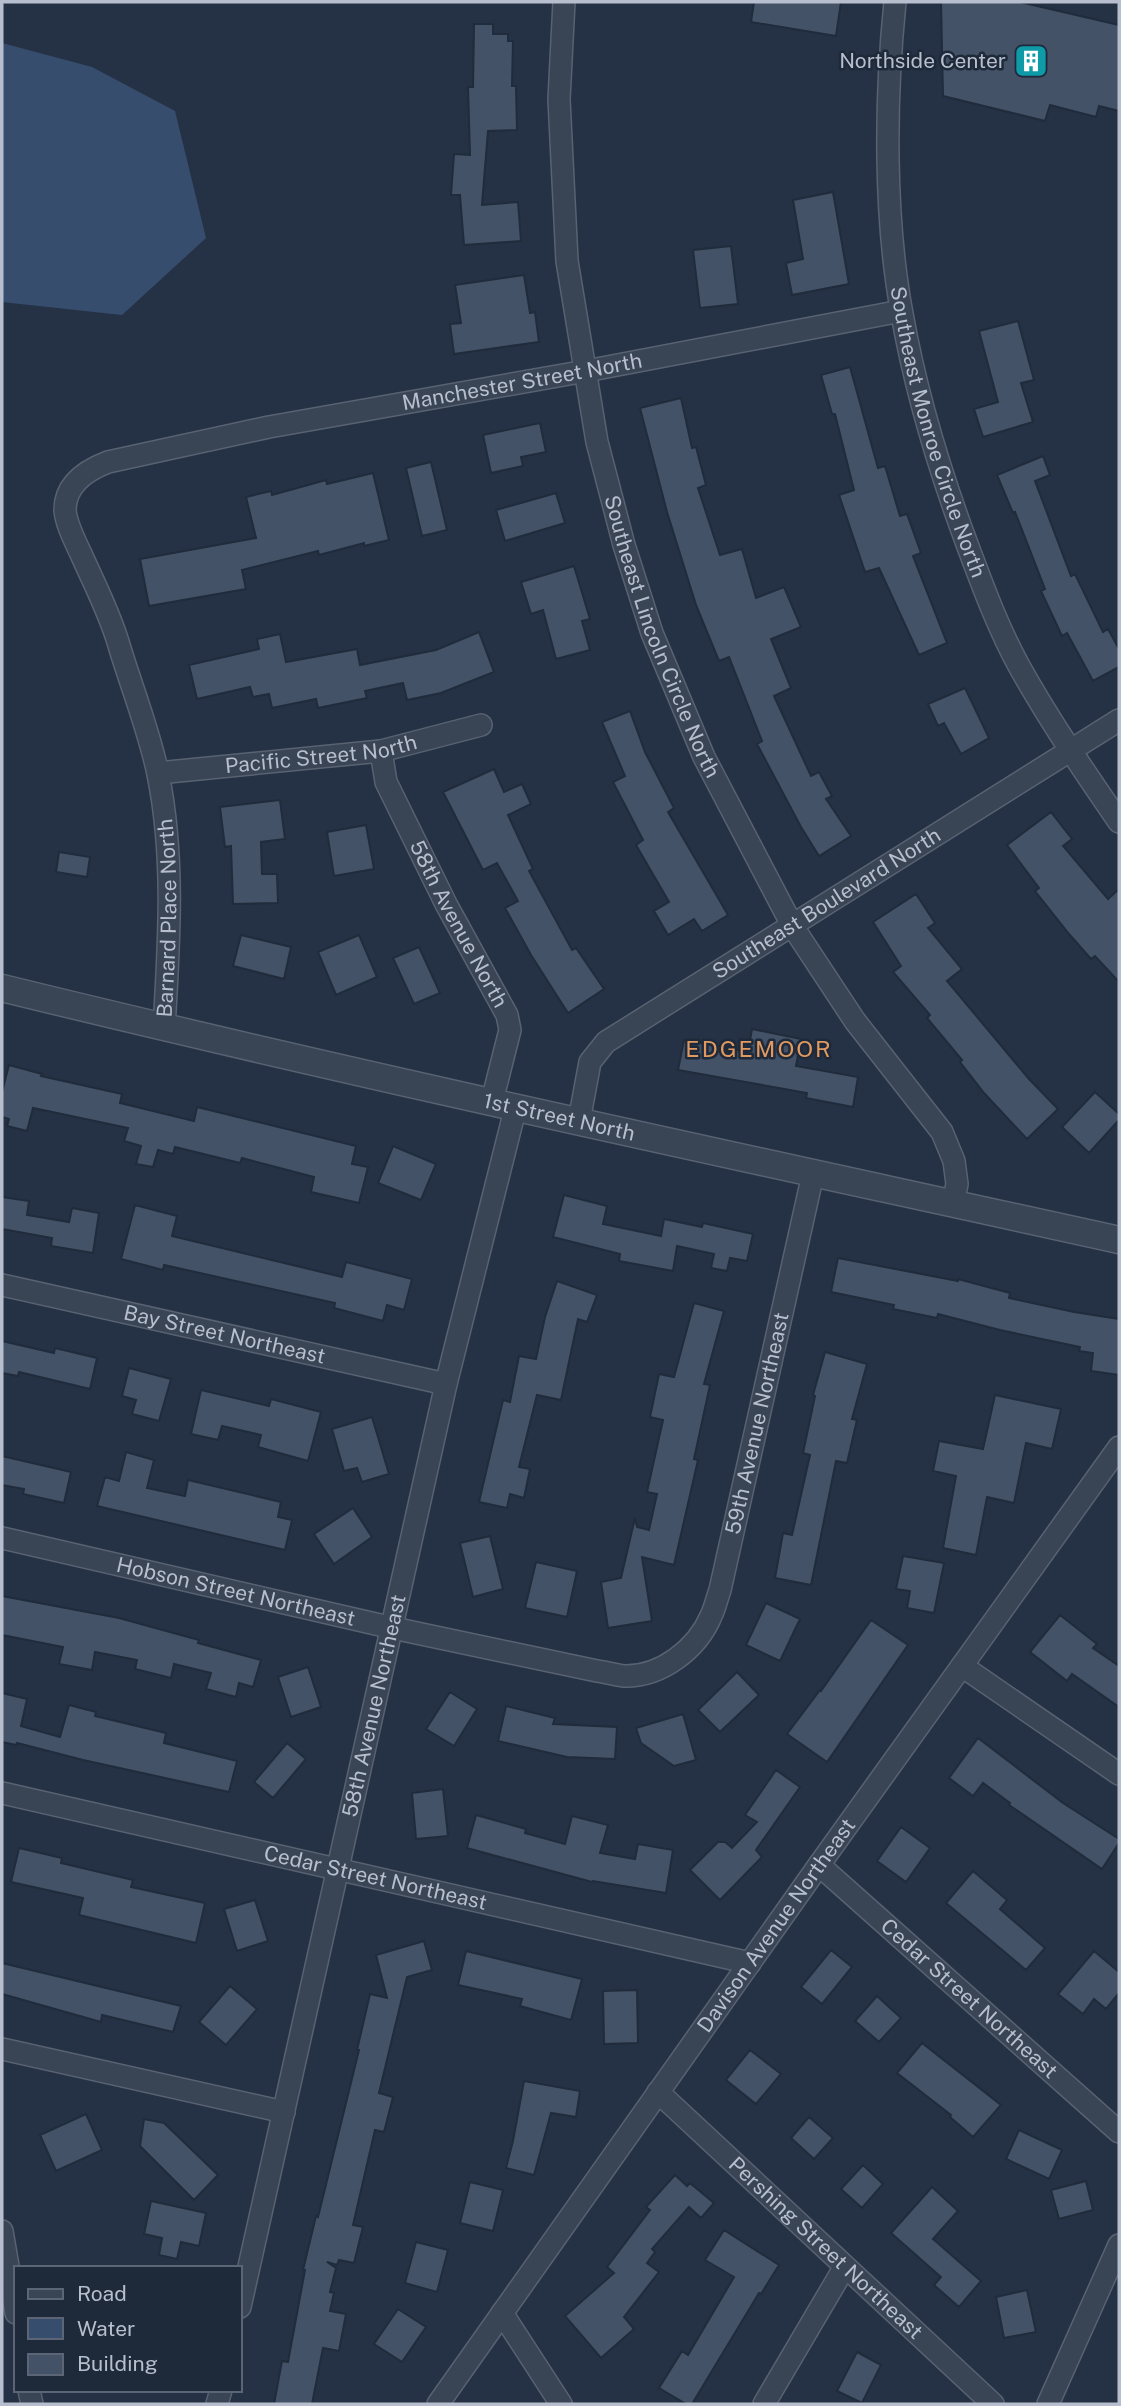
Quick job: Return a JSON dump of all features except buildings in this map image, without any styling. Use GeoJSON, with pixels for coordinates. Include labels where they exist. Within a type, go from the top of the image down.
{"type":"FeatureCollection","features":[{"type":"Feature","properties":{"kind":"street","name":"Southeast Lincoln Circle North"},"geometry":{"type":"LineString","coordinates":[[564,2],[559,99],[568,261],[597,442],[624,545],[652,633],[704,757],[793,927],[855,1021],[942,1132],[954,1161],[957,1184],[953,1204]]}},
{"type":"Feature","properties":{"kind":"street","name":"Southeast Monroe Circle North"},"geometry":{"type":"LineString","coordinates":[[895,2],[889,184],[894,251],[901,311],[928,425],[949,498],[1017,664],[1070,750],[1119,822]]}},
{"type":"Feature","properties":{"kind":"street","name":"Manchester Street North"},"geometry":{"type":"LineString","coordinates":[[143,455],[268,427],[586,371],[901,311]]}},
{"type":"Feature","properties":{"kind":"street","name":"Barnard Place North"},"geometry":{"type":"LineString","coordinates":[[143,455],[108,462],[91,469],[75,481],[67,496],[65,511],[115,633],[158,773],[169,863],[170,921],[164,1028]]}},
{"type":"Feature","properties":{"kind":"street","name":"Southeast Boulevard North"},"geometry":{"type":"LineString","coordinates":[[579,1121],[590,1062],[606,1042],[1119,720]]}},
{"type":"Feature","properties":{"kind":"street","name":"Pacific Street North"},"geometry":{"type":"LineString","coordinates":[[158,773],[381,751],[481,725]]}},
{"type":"Feature","properties":{"kind":"street","name":"58th Avenue North"},"geometry":{"type":"LineString","coordinates":[[381,751],[386,782],[446,904],[501,1004],[510,1030],[504,1104]]}},
{"type":"Feature","properties":{"kind":"street","name":"1st Street North"},"geometry":{"type":"LineString","coordinates":[[2,988],[164,1028],[1119,1240]]}},
{"type":"Feature","properties":{"kind":"street","name":"58th Avenue Northeast"},"geometry":{"type":"LineString","coordinates":[[242,2298],[393,1628],[504,1104]]}},
{"type":"Feature","properties":{"kind":"street","name":"59th Avenue Northeast"},"geometry":{"type":"LineString","coordinates":[[674,1661],[695,1641],[711,1618],[720,1590],[813,1174]]}},
{"type":"Feature","properties":{"kind":"street","name":"Bay Street Northeast"},"geometry":{"type":"LineString","coordinates":[[2,1285],[446,1384]]}},
{"type":"Feature","properties":{"kind":"street","name":"Davison Avenue Northeast"},"geometry":{"type":"LineString","coordinates":[[438,2404],[1119,1447]]}},
{"type":"Feature","properties":{"kind":"street","name":"Hobson Street Northeast"},"geometry":{"type":"LineString","coordinates":[[2,1538],[393,1628],[625,1676],[649,1672],[674,1661]]}},
{"type":"Feature","properties":{"kind":"street"},"geometry":{"type":"LineString","coordinates":[[962,1666],[1119,1774]]}},
{"type":"Feature","properties":{"kind":"street","name":"Cedar Street Northeast"},"geometry":{"type":"LineString","coordinates":[[2,1793],[750,1963]]}},
{"type":"Feature","properties":{"kind":"street","name":"Cedar Street Northeast"},"geometry":{"type":"LineString","coordinates":[[819,1865],[1119,2132]]}},
{"type":"Feature","properties":{"kind":"street"},"geometry":{"type":"LineString","coordinates":[[2,2049],[285,2112]]}},
{"type":"Feature","properties":{"kind":"street","name":"Pershing Street Northeast"},"geometry":{"type":"LineString","coordinates":[[658,2092],[993,2404]]}},
{"type":"Feature","properties":{"kind":"street"},"geometry":{"type":"LineString","coordinates":[[2,2231],[14,2301]]}},
{"type":"Feature","properties":{"kind":"street"},"geometry":{"type":"LineString","coordinates":[[1048,2404],[1119,2245]]}},
{"type":"Feature","properties":{"kind":"street"},"geometry":{"type":"LineString","coordinates":[[764,2404],[844,2268]]}},
{"type":"Feature","properties":{"kind":"street"},"geometry":{"type":"LineString","coordinates":[[502,2313],[561,2404]]}},
{"type":"Feature","properties":{"kind":"water"},"geometry":{"type":"Polygon","coordinates":[[[2,43],[92,67],[175,111],[206,238],[122,315],[2,302],[2,43]]]}},
{"type":"Feature","properties":{"kind":"place","name":"Northside Center"},"geometry":{"type":"Point","coordinates":[1031,61]}},
{"type":"Feature","properties":{"kind":"district","name":"EDGEMOOR"},"geometry":{"type":"Point","coordinates":[759,1049]}}]}
